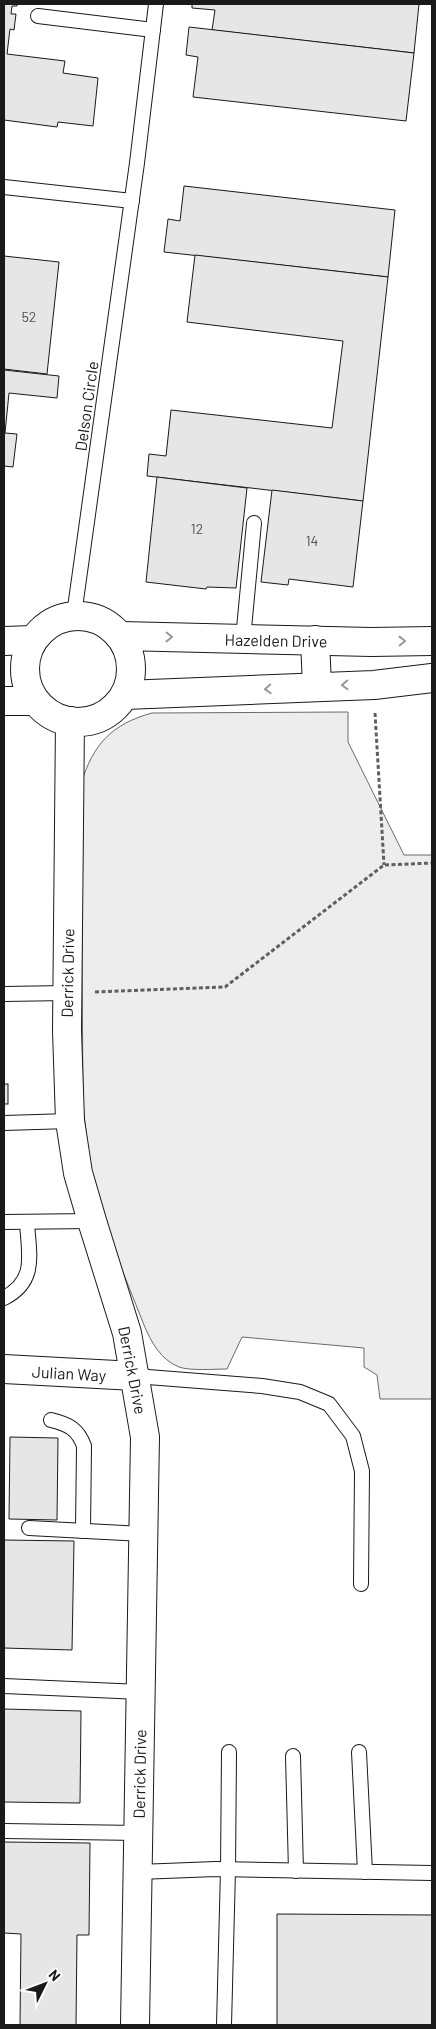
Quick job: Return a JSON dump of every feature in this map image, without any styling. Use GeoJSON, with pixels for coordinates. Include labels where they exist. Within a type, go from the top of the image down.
{"type":"FeatureCollection","features":[{"type":"Feature","properties":{"kind":"street"},"geometry":{"type":"LineString","coordinates":[[74,615],[92,617],[108,624],[121,636],[130,655],[131,676],[125,695],[111,711],[92,721],[70,722],[47,712],[35,701],[28,687],[24,671],[26,655],[32,640],[43,628],[51,623],[74,615]]}},
{"type":"Feature","properties":{"kind":"street","name":"Hazelden Drive"},"geometry":{"type":"LineString","coordinates":[[121,636],[432,641]]}},
{"type":"Feature","properties":{"kind":"street"},"geometry":{"type":"LineString","coordinates":[[4,641],[32,640]]}},
{"type":"Feature","properties":{"kind":"street"},"geometry":{"type":"LineString","coordinates":[[315,640],[317,686]]}},
{"type":"Feature","properties":{"kind":"street"},"geometry":{"type":"LineString","coordinates":[[125,695],[374,685],[432,678]]}},
{"type":"Feature","properties":{"kind":"street"},"geometry":{"type":"LineString","coordinates":[[4,701],[35,701]]}},
{"type":"Feature","properties":{"kind":"street","name":"Derrick Drive"},"geometry":{"type":"LineString","coordinates":[[70,722],[67,993],[70,1121],[78,1173],[127,1333],[145,1437],[134,2025]]}},
{"type":"Feature","properties":{"kind":"street","name":"Julian Way"},"geometry":{"type":"LineString","coordinates":[[4,1369],[135,1376]]}},
{"type":"Feature","properties":{"kind":"lane","name":"Delson Circle"},"geometry":{"type":"LineString","coordinates":[[74,615],[132,201],[156,4]]}},
{"type":"Feature","properties":{"kind":"lane"},"geometry":{"type":"LineString","coordinates":[[38,16],[153,30]]}},
{"type":"Feature","properties":{"kind":"lane"},"geometry":{"type":"LineString","coordinates":[[4,186],[132,201]]}},
{"type":"Feature","properties":{"kind":"lane"},"geometry":{"type":"LineString","coordinates":[[243,639],[254,523]]}},
{"type":"Feature","properties":{"kind":"lane"},"geometry":{"type":"LineString","coordinates":[[4,994],[67,993]]}},
{"type":"Feature","properties":{"kind":"lane"},"geometry":{"type":"LineString","coordinates":[[4,1123],[70,1121]]}},
{"type":"Feature","properties":{"kind":"lane"},"geometry":{"type":"LineString","coordinates":[[4,1222],[92,1221]]}},
{"type":"Feature","properties":{"kind":"lane"},"geometry":{"type":"LineString","coordinates":[[4,1298],[18,1289],[25,1280],[30,1265],[27,1223]]}},
{"type":"Feature","properties":{"kind":"lane"},"geometry":{"type":"LineString","coordinates":[[135,1376],[252,1385],[300,1392],[329,1404],[353,1436],[362,1471],[361,1584]]}},
{"type":"Feature","properties":{"kind":"lane"},"geometry":{"type":"LineString","coordinates":[[51,1420],[72,1427],[80,1435],[84,1446],[83,1531]]}},
{"type":"Feature","properties":{"kind":"lane"},"geometry":{"type":"LineString","coordinates":[[29,1528],[143,1534]]}},
{"type":"Feature","properties":{"kind":"lane"},"geometry":{"type":"LineString","coordinates":[[4,1686],[141,1692]]}},
{"type":"Feature","properties":{"kind":"lane"},"geometry":{"type":"LineString","coordinates":[[224,2025],[229,1752]]}},
{"type":"Feature","properties":{"kind":"lane"},"geometry":{"type":"LineString","coordinates":[[359,1752],[365,1872]]}},
{"type":"Feature","properties":{"kind":"lane"},"geometry":{"type":"LineString","coordinates":[[293,1756],[296,1871]]}},
{"type":"Feature","properties":{"kind":"lane"},"geometry":{"type":"LineString","coordinates":[[4,1831],[138,1833]]}},
{"type":"Feature","properties":{"kind":"lane"},"geometry":{"type":"LineString","coordinates":[[138,1872],[228,1870],[432,1874]]}},
{"type":"Feature","properties":{"kind":"path"},"geometry":{"type":"LineString","coordinates":[[374,685],[384,865]]}},
{"type":"Feature","properties":{"kind":"path"},"geometry":{"type":"LineString","coordinates":[[67,993],[225,987],[384,865],[432,863]]}},
{"type":"Feature","properties":{"kind":"shaded area"},"geometry":{"type":"Polygon","coordinates":[[[348,712],[348,742],[404,855],[432,855],[432,1399],[380,1399],[377,1375],[364,1367],[364,1348],[242,1337],[227,1369],[189,1369],[179,1367],[167,1360],[157,1350],[150,1338],[103,1222],[90,1165],[83,1106],[81,784],[98,747],[115,730],[126,723],[152,713],[348,712]]]}},
{"type":"Feature","properties":{"kind":"building"},"geometry":{"type":"Polygon","coordinates":[[[4,4],[17,4],[17,6],[12,6],[11,14],[16,14],[14,30],[10,29],[7,54],[65,61],[63,73],[98,78],[93,126],[58,122],[57,127],[4,120],[4,4]]]}},
{"type":"Feature","properties":{"kind":"building"},"geometry":{"type":"Polygon","coordinates":[[[192,4],[419,4],[414,53],[212,30],[215,10],[192,8],[192,4]]]}},
{"type":"Feature","properties":{"kind":"building"},"geometry":{"type":"Polygon","coordinates":[[[189,27],[414,53],[406,121],[193,97],[198,57],[186,55],[189,27]]]}},
{"type":"Feature","properties":{"kind":"building"},"geometry":{"type":"Polygon","coordinates":[[[184,186],[395,210],[388,277],[164,252],[168,219],[180,221],[184,186]]]}},
{"type":"Feature","properties":{"kind":"building"},"geometry":{"type":"Polygon","coordinates":[[[195,255],[388,277],[363,501],[147,476],[149,454],[166,456],[171,410],[332,428],[343,341],[187,322],[195,255]]]}},
{"type":"Feature","properties":{"kind":"building"},"geometry":{"type":"Polygon","coordinates":[[[4,256],[59,262],[47,374],[4,369],[4,256]]]}},
{"type":"Feature","properties":{"kind":"building"},"geometry":{"type":"Polygon","coordinates":[[[4,370],[59,376],[57,398],[9,393],[5,433],[17,434],[13,467],[4,466],[4,370]]]}},
{"type":"Feature","properties":{"kind":"building"},"geometry":{"type":"Polygon","coordinates":[[[157,477],[247,488],[236,588],[207,587],[206,589],[146,582],[157,477]]]}},
{"type":"Feature","properties":{"kind":"building"},"geometry":{"type":"Polygon","coordinates":[[[272,490],[363,501],[353,587],[289,579],[288,585],[261,582],[272,490]]]}},
{"type":"Feature","properties":{"kind":"building"},"geometry":{"type":"Polygon","coordinates":[[[4,1084],[8,1084],[8,1104],[4,1104],[4,1084]]]}},
{"type":"Feature","properties":{"kind":"building"},"geometry":{"type":"Polygon","coordinates":[[[10,1437],[58,1438],[57,1520],[9,1519],[10,1437]]]}},
{"type":"Feature","properties":{"kind":"building"},"geometry":{"type":"Polygon","coordinates":[[[4,1540],[74,1541],[72,1650],[4,1648],[4,1540]]]}},
{"type":"Feature","properties":{"kind":"building"},"geometry":{"type":"Polygon","coordinates":[[[4,1709],[81,1711],[80,1803],[4,1802],[4,1709]]]}},
{"type":"Feature","properties":{"kind":"building"},"geometry":{"type":"Polygon","coordinates":[[[4,1842],[90,1843],[89,1935],[77,1935],[76,2025],[20,2025],[21,1934],[4,1933],[4,1842]]]}},
{"type":"Feature","properties":{"kind":"building"},"geometry":{"type":"Polygon","coordinates":[[[277,1914],[432,1915],[432,2025],[277,2025],[277,1914]]]}}]}
